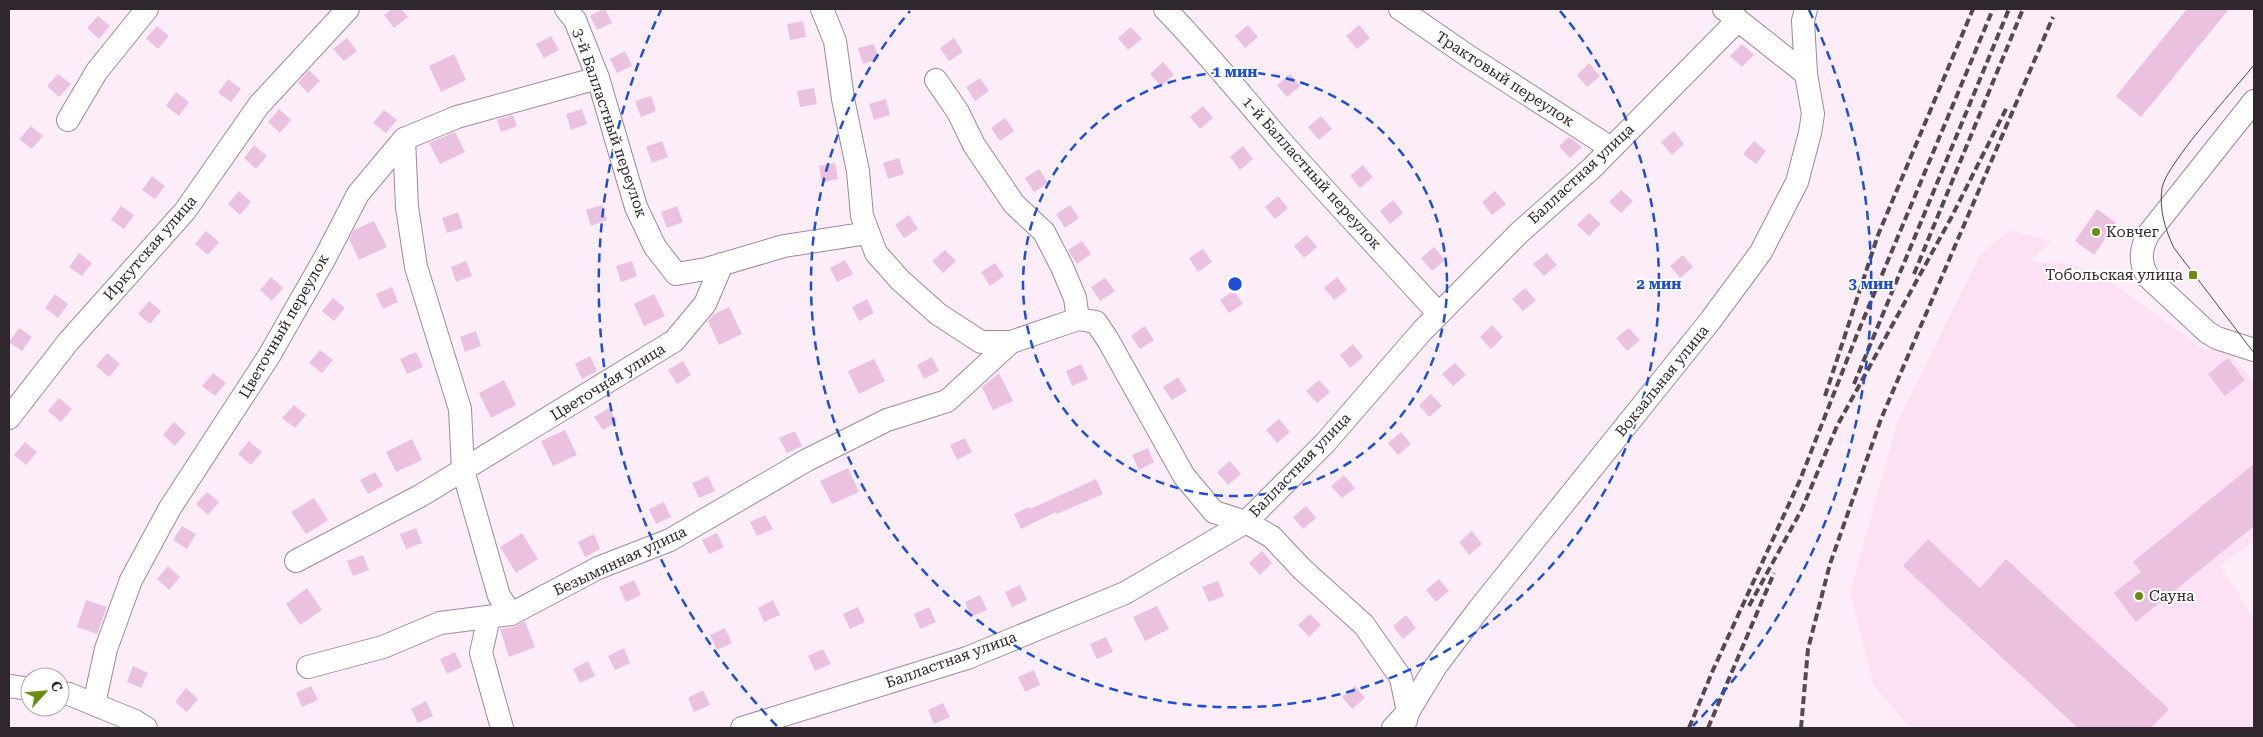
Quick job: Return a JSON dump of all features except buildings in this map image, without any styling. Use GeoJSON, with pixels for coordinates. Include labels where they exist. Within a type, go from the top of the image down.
{"type":"FeatureCollection","features":[{"type":"Feature","properties":{"kind":"street"},"geometry":{"type":"LineString","coordinates":[[68,120],[97,71],[147,9]]}},
{"type":"Feature","properties":{"kind":"street","name":"Иркутская улица"},"geometry":{"type":"LineString","coordinates":[[9,418],[68,342],[185,211],[258,105],[348,9]]}},
{"type":"Feature","properties":{"kind":"street","name":"3-й Балластный переулок"},"geometry":{"type":"LineString","coordinates":[[566,9],[575,20],[598,78],[636,208],[655,247],[676,274],[722,264],[784,246],[868,233]]}},
{"type":"Feature","properties":{"kind":"street"},"geometry":{"type":"LineString","coordinates":[[822,9],[835,41],[843,100],[858,171],[862,216],[876,252],[900,280],[938,314],[981,342],[1011,342],[1078,319],[1096,322],[1154,419],[1184,476],[1214,512],[1246,522],[1272,537],[1302,569],[1364,625],[1401,678],[1406,720]]}},
{"type":"Feature","properties":{"kind":"street","name":"1-й Балластный переулок"},"geometry":{"type":"LineString","coordinates":[[1165,9],[1192,36],[1314,177],[1439,314]]}},
{"type":"Feature","properties":{"kind":"street","name":"Трактовый переулок"},"geometry":{"type":"LineString","coordinates":[[1400,9],[1468,56],[1612,148]]}},
{"type":"Feature","properties":{"kind":"street","name":"Вокзальная улица"},"geometry":{"type":"LineString","coordinates":[[1393,728],[1406,720],[1436,666],[1479,609],[1710,321],[1761,252],[1797,182],[1810,133],[1813,114],[1806,74],[1803,21],[1806,9]]}},
{"type":"Feature","properties":{"kind":"street"},"geometry":{"type":"LineString","coordinates":[[1731,14],[1806,74]]}},
{"type":"Feature","properties":{"kind":"street","name":"Балластная улица"},"geometry":{"type":"LineString","coordinates":[[742,728],[968,658],[1125,593],[1246,522],[1325,443],[1439,314],[1519,233],[1612,148],[1731,14]]}},
{"type":"Feature","properties":{"kind":"street","name":"Цветочный переулок"},"geometry":{"type":"LineString","coordinates":[[94,704],[106,649],[131,580],[170,508],[269,356],[326,256],[358,194],[404,139],[457,116],[598,78]]}},
{"type":"Feature","properties":{"kind":"street"},"geometry":{"type":"LineString","coordinates":[[936,80],[958,112],[974,146],[1014,204],[1044,232],[1075,298],[1078,319]]}},
{"type":"Feature","properties":{"kind":"street"},"geometry":{"type":"LineString","coordinates":[[2254,101],[2162,216],[2144,242],[2140,255],[2142,267],[2148,278],[2207,332],[2217,338],[2254,350]]}},
{"type":"Feature","properties":{"kind":"street"},"geometry":{"type":"LineString","coordinates":[[404,139],[406,207],[416,267],[460,409],[463,470],[500,596],[500,616],[481,653],[502,728]]}},
{"type":"Feature","properties":{"kind":"street","name":"Цветочная улица"},"geometry":{"type":"LineString","coordinates":[[296,560],[420,496],[674,341],[705,304],[722,264]]}},
{"type":"Feature","properties":{"kind":"street","name":"Безымянная улица"},"geometry":{"type":"LineString","coordinates":[[308,667],[383,647],[440,623],[500,616],[598,568],[670,540],[807,460],[887,420],[947,401],[1011,342]]}},
{"type":"Feature","properties":{"kind":"street"},"geometry":{"type":"LineString","coordinates":[[70,694],[135,721],[146,728]]}},
{"type":"Feature","properties":{"kind":"shaded area"},"geometry":{"type":"Polygon","coordinates":[[[2010,230],[2051,241],[2030,262],[2072,264],[2108,279],[2201,348],[2229,353],[2254,382],[2254,542],[2220,566],[2254,618],[2254,728],[1910,728],[1874,686],[1850,593],[1897,423],[1980,255],[2010,230]]]}},
{"type":"Feature","properties":{"kind":"tram line"},"geometry":{"type":"LineString","coordinates":[[2254,65],[2202,126],[2175,162],[2166,177],[2161,196],[2164,219],[2174,248],[2254,353]]}},
{"type":"Feature","properties":{"kind":"railway"},"geometry":{"type":"LineString","coordinates":[[1825,396],[1878,235],[1973,9]]}},
{"type":"Feature","properties":{"kind":"railway"},"geometry":{"type":"LineString","coordinates":[[1689,728],[1713,670],[1800,480],[1856,337],[1993,9]]}},
{"type":"Feature","properties":{"kind":"railway"},"geometry":{"type":"LineString","coordinates":[[1854,384],[2009,9]]}},
{"type":"Feature","properties":{"kind":"railway"},"geometry":{"type":"LineString","coordinates":[[1914,274],[2023,9]]}},
{"type":"Feature","properties":{"kind":"railway"},"geometry":{"type":"LineString","coordinates":[[1801,728],[1808,649],[1830,564],[1881,419],[2053,17]]}},
{"type":"Feature","properties":{"kind":"railway"},"geometry":{"type":"LineString","coordinates":[[1749,606],[1802,509],[1837,426],[1951,218],[2007,107]]}},
{"type":"Feature","properties":{"kind":"railway"},"geometry":{"type":"LineString","coordinates":[[1708,728],[1774,573]]}},
{"type":"Feature","properties":{"kind":"place","name":"Ковчег"},"geometry":{"type":"Point","coordinates":[2096,232]}},
{"type":"Feature","properties":{"kind":"place","name":"Тобольская улица"},"geometry":{"type":"Point","coordinates":[2193,275]}},
{"type":"Feature","properties":{"kind":"place","name":"Сауна"},"geometry":{"type":"Point","coordinates":[2139,596]}}]}
